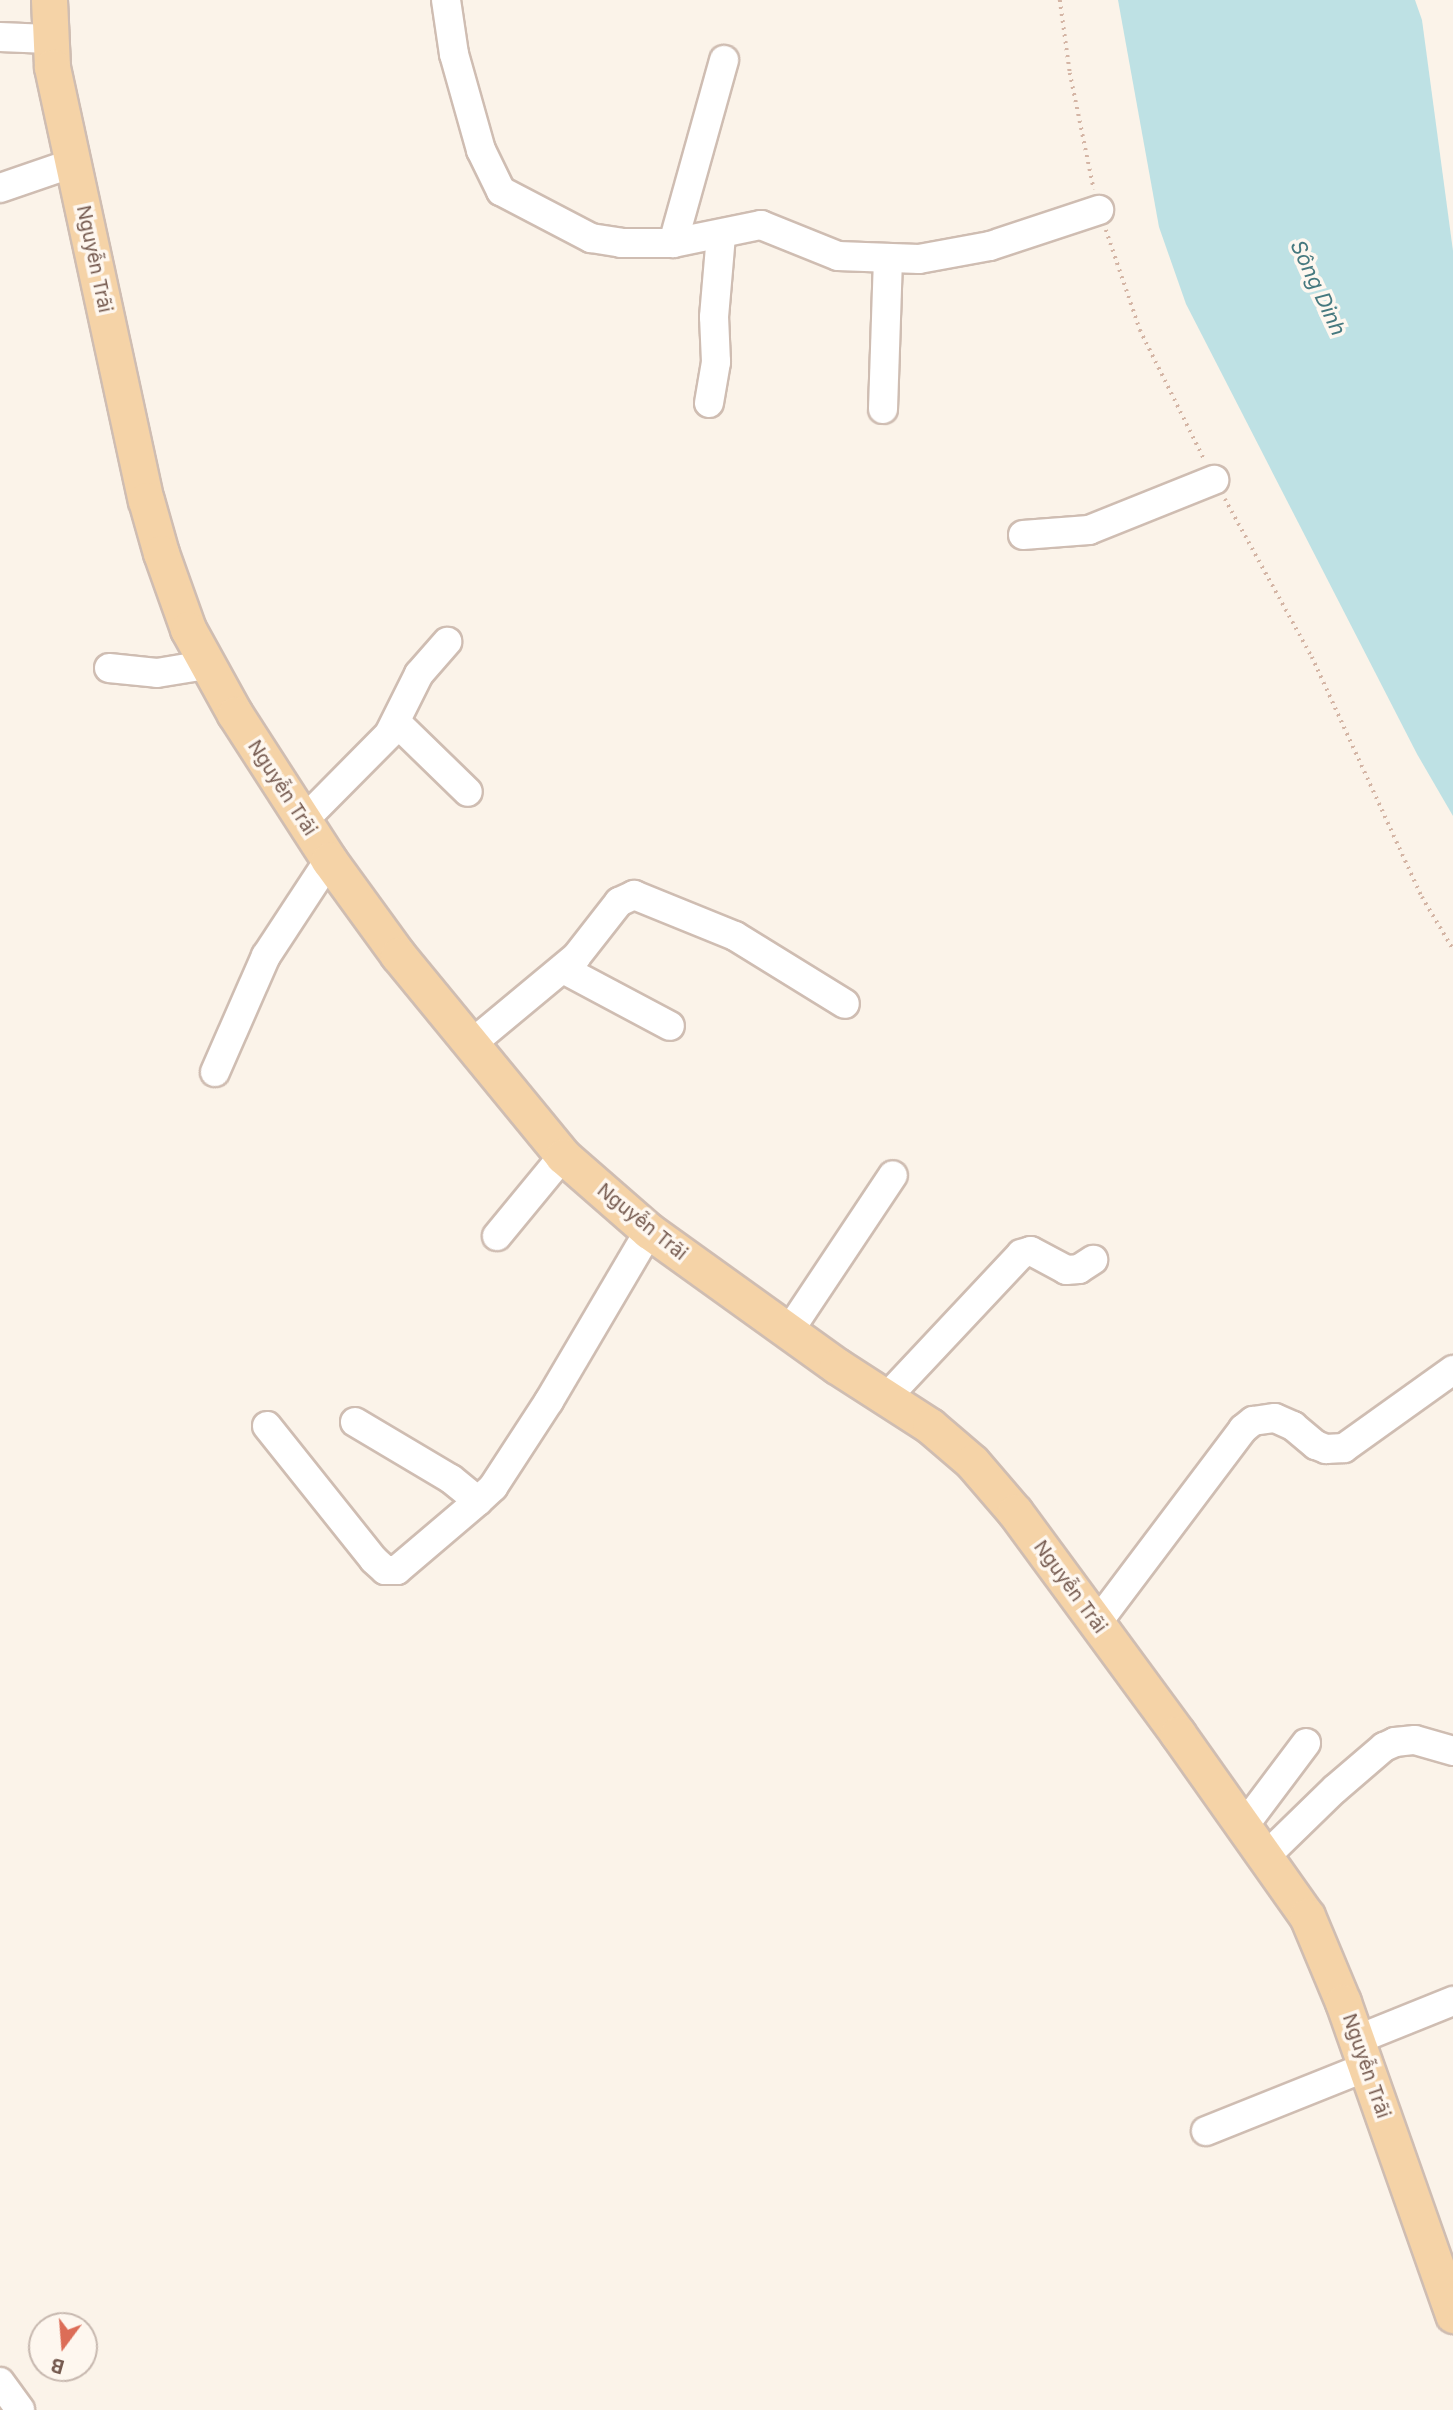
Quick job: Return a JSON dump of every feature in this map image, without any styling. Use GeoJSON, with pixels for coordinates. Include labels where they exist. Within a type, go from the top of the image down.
{"type":"FeatureCollection","features":[{"type":"Feature","properties":{"kind":"main road","name":"Nguyễn Trãi"},"geometry":{"type":"LineString","coordinates":[[48,0],[52,67],[146,500],[180,608],[206,665],[303,821],[398,956],[563,1156],[649,1231],[789,1331],[930,1426],[989,1480],[1097,1623],[1266,1856],[1296,1898],[1318,1937],[1453,2315]]}},
{"type":"Feature","properties":{"kind":"street"},"geometry":{"type":"LineString","coordinates":[[446,0],[454,54],[478,138],[489,171],[501,191],[591,238],[621,243],[674,243],[721,236],[761,225],[838,256],[919,259],[969,251],[1099,210]]}},
{"type":"Feature","properties":{"kind":"street"},"geometry":{"type":"LineString","coordinates":[[0,37],[49,39]]}},
{"type":"Feature","properties":{"kind":"street"},"geometry":{"type":"LineString","coordinates":[[674,243],[724,60]]}},
{"type":"Feature","properties":{"kind":"street"},"geometry":{"type":"LineString","coordinates":[[0,188],[73,163]]}},
{"type":"Feature","properties":{"kind":"street"},"geometry":{"type":"LineString","coordinates":[[709,403],[716,362],[714,317],[721,236]]}},
{"type":"Feature","properties":{"kind":"street"},"geometry":{"type":"LineString","coordinates":[[883,409],[888,259]]}},
{"type":"Feature","properties":{"kind":"street"},"geometry":{"type":"LineString","coordinates":[[1023,535],[1089,530],[1214,480]]}},
{"type":"Feature","properties":{"kind":"street"},"geometry":{"type":"LineString","coordinates":[[303,821],[389,734],[419,674],[447,642]]}},
{"type":"Feature","properties":{"kind":"street"},"geometry":{"type":"LineString","coordinates":[[109,668],[157,673],[206,665]]}},
{"type":"Feature","properties":{"kind":"street"},"geometry":{"type":"LineString","coordinates":[[396,722],[468,792]]}},
{"type":"Feature","properties":{"kind":"street"},"geometry":{"type":"LineString","coordinates":[[215,1072],[266,956],[329,860]]}},
{"type":"Feature","properties":{"kind":"street"},"geometry":{"type":"LineString","coordinates":[[470,1045],[563,969],[592,940],[619,902],[627,897],[642,895],[744,941],[845,1004]]}},
{"type":"Feature","properties":{"kind":"street"},"geometry":{"type":"LineString","coordinates":[[563,969],[670,1026]]}},
{"type":"Feature","properties":{"kind":"street"},"geometry":{"type":"LineString","coordinates":[[497,1236],[563,1156]]}},
{"type":"Feature","properties":{"kind":"street"},"geometry":{"type":"LineString","coordinates":[[789,1331],[893,1175]]}},
{"type":"Feature","properties":{"kind":"street"},"geometry":{"type":"LineString","coordinates":[[267,1426],[385,1570],[397,1570],[493,1487],[549,1401],[649,1231]]}},
{"type":"Feature","properties":{"kind":"street"},"geometry":{"type":"LineString","coordinates":[[886,1398],[1021,1254],[1031,1251],[1066,1270],[1079,1269],[1093,1260]]}},
{"type":"Feature","properties":{"kind":"street"},"geometry":{"type":"LineString","coordinates":[[1097,1623],[1243,1429],[1253,1421],[1275,1418],[1293,1426],[1316,1445],[1344,1448],[1453,1370]]}},
{"type":"Feature","properties":{"kind":"street"},"geometry":{"type":"LineString","coordinates":[[355,1422],[451,1479],[478,1501]]}},
{"type":"Feature","properties":{"kind":"street"},"geometry":{"type":"LineString","coordinates":[[1266,1856],[1384,1747],[1395,1742],[1415,1740],[1453,1751]]}},
{"type":"Feature","properties":{"kind":"street"},"geometry":{"type":"LineString","coordinates":[[1243,1827],[1306,1743]]}},
{"type":"Feature","properties":{"kind":"street"},"geometry":{"type":"LineString","coordinates":[[1206,2131],[1361,2054],[1453,2001]]}},
{"type":"Feature","properties":{"kind":"street"},"geometry":{"type":"LineString","coordinates":[[0,2382],[20,2410]]}},
{"type":"Feature","properties":{"kind":"water","name":"Sông Dinh"},"geometry":{"type":"Polygon","coordinates":[[[1118,0],[1415,0],[1422,20],[1453,251],[1453,816],[1417,754],[1186,304],[1159,227],[1118,0]]]}}]}
